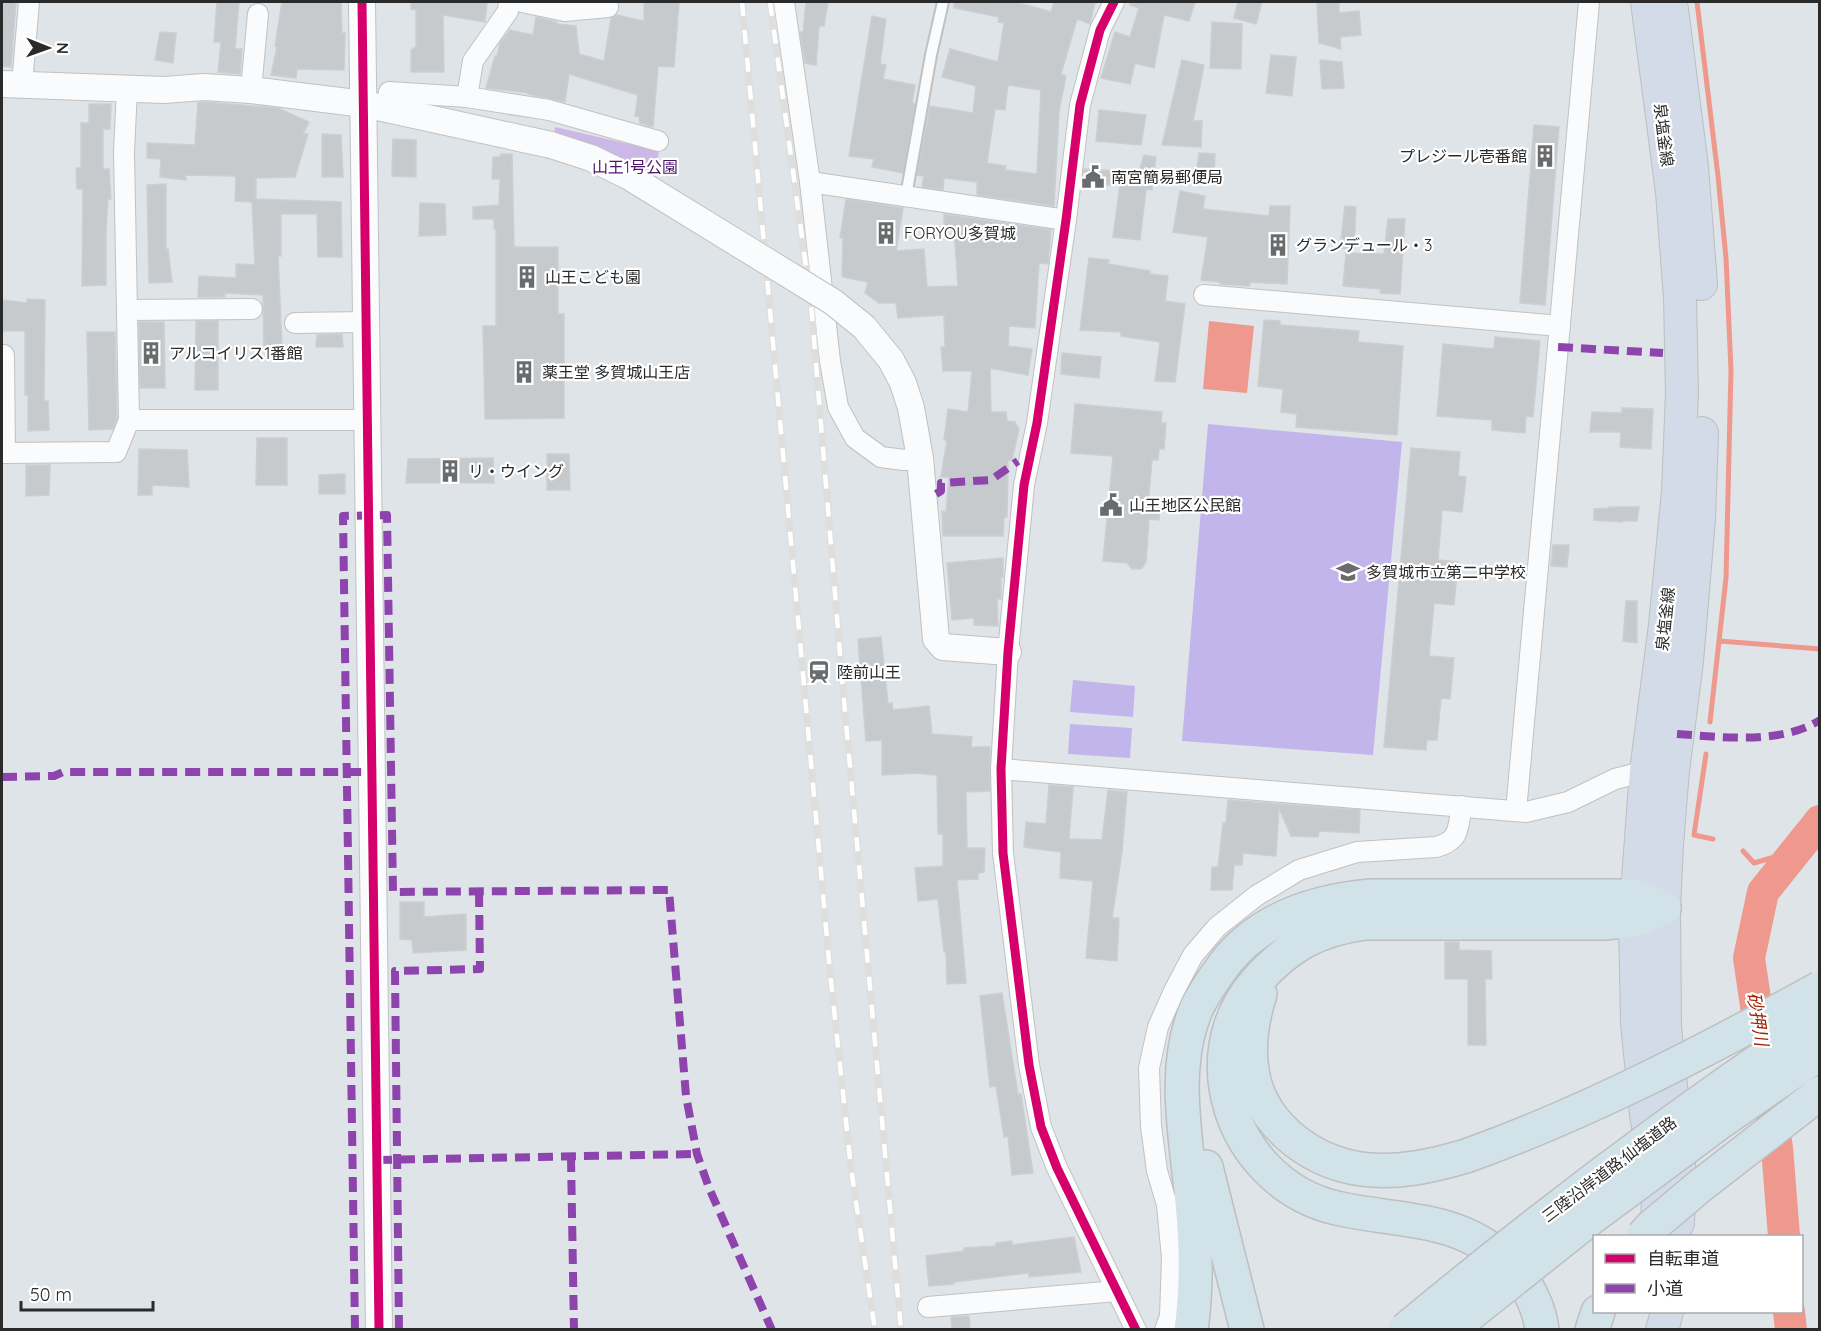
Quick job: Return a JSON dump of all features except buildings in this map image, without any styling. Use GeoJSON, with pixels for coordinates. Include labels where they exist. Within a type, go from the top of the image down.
{"type":"FeatureCollection","features":[{"type":"Feature","properties":{"kind":"highway"},"geometry":{"type":"LineString","coordinates":[[1191,1329],[1196,1259],[1184,1114],[1183,1071],[1187,1041],[1195,1011],[1218,974],[1247,940],[1265,926],[1289,914],[1342,898],[1371,896],[1645,908]]}},
{"type":"Feature","properties":{"kind":"highway"},"geometry":{"type":"LineString","coordinates":[[1542,1329],[1533,1299],[1521,1278],[1506,1260],[1484,1243],[1435,1224],[1338,1209],[1310,1199],[1286,1185],[1264,1168],[1248,1147],[1229,1103],[1224,1076],[1229,1029],[1236,1010],[1249,990],[1277,960],[1298,944],[1319,933],[1365,923],[1604,923],[1645,908]]}},
{"type":"Feature","properties":{"kind":"highway"},"geometry":{"type":"LineString","coordinates":[[1277,960],[1266,977],[1256,1008],[1251,1043],[1251,1063],[1262,1101],[1285,1133],[1319,1157],[1340,1165],[1387,1171],[1411,1169],[1466,1156],[1545,1126],[1686,1058],[1820,988]]}},
{"type":"Feature","properties":{"kind":"highway"},"geometry":{"type":"LineString","coordinates":[[1218,974],[1199,1015],[1192,1059],[1192,1083],[1203,1159],[1247,1329]]}},
{"type":"Feature","properties":{"kind":"highway","name":"三陸沿岸道路;仙塩道路"},"geometry":{"type":"LineString","coordinates":[[1405,1329],[1569,1198],[1705,1097],[1820,1019]]}},
{"type":"Feature","properties":{"kind":"highway","name":"三陸沿岸道路;仙塩道路"},"geometry":{"type":"LineString","coordinates":[[1450,1329],[1591,1218],[1719,1123],[1820,1053]]}},
{"type":"Feature","properties":{"kind":"highway"},"geometry":{"type":"LineString","coordinates":[[1644,1235],[1700,1186],[1820,1093]]}},
{"type":"Feature","properties":{"kind":"highway"},"geometry":{"type":"LineString","coordinates":[[1592,1329],[1597,1313]]}},
{"type":"Feature","properties":{"kind":"main road","name":"泉塩釜線"},"geometry":{"type":"LineString","coordinates":[[1647,2],[1672,192],[1680,298],[1682,393],[1678,491],[1665,625],[1646,771],[1645,908],[1637,1023],[1646,1114],[1658,1190],[1658,1235]]}},
{"type":"Feature","properties":{"kind":"main road","name":"泉塩釜線"},"geometry":{"type":"LineString","coordinates":[[1671,2],[1692,167],[1701,291],[1703,373],[1699,519],[1687,661],[1672,771],[1667,845],[1645,908],[1665,1027],[1680,1175],[1678,1235]]}},
{"type":"Feature","properties":{"kind":"main road"},"geometry":{"type":"LineString","coordinates":[[1656,1313],[1656,1329]]}},
{"type":"Feature","properties":{"kind":"main road"},"geometry":{"type":"LineString","coordinates":[[1662,1329],[1667,1313]]}},
{"type":"Feature","properties":{"kind":"street"},"geometry":{"type":"LineString","coordinates":[[29,2],[12,85],[164,90],[204,87],[251,90],[375,107],[551,144],[591,158],[628,176],[832,302],[864,327],[891,360],[903,383],[911,408],[920,458],[936,639],[943,647],[1008,652]]}},
{"type":"Feature","properties":{"kind":"street"},"geometry":{"type":"LineString","coordinates":[[362,2],[375,107],[366,322],[379,1329]]}},
{"type":"Feature","properties":{"kind":"street"},"geometry":{"type":"LineString","coordinates":[[466,97],[473,61],[508,11],[509,2]]}},
{"type":"Feature","properties":{"kind":"street"},"geometry":{"type":"LineString","coordinates":[[522,2],[565,10],[608,7]]}},
{"type":"Feature","properties":{"kind":"street"},"geometry":{"type":"LineString","coordinates":[[784,2],[810,182],[830,361],[838,407],[855,438],[881,457],[904,460],[920,458]]}},
{"type":"Feature","properties":{"kind":"street"},"geometry":{"type":"LineString","coordinates":[[1114,2],[1100,30],[1080,105],[1037,423],[1024,485],[1008,652],[1000,769],[1003,853],[1029,1065],[1041,1127],[1057,1168],[1136,1329]]}},
{"type":"Feature","properties":{"kind":"street"},"geometry":{"type":"LineString","coordinates":[[1516,811],[1589,2]]}},
{"type":"Feature","properties":{"kind":"street"},"geometry":{"type":"LineString","coordinates":[[251,90],[258,14]]}},
{"type":"Feature","properties":{"kind":"street"},"geometry":{"type":"LineString","coordinates":[[2,355],[4,355],[3,453],[116,452],[129,420],[124,152],[127,89]]}},
{"type":"Feature","properties":{"kind":"street"},"geometry":{"type":"LineString","coordinates":[[375,107],[389,92],[466,97],[549,110],[658,141]]}},
{"type":"Feature","properties":{"kind":"street"},"geometry":{"type":"LineString","coordinates":[[810,182],[1066,220]]}},
{"type":"Feature","properties":{"kind":"street"},"geometry":{"type":"LineString","coordinates":[[1204,295],[1560,326]]}},
{"type":"Feature","properties":{"kind":"street"},"geometry":{"type":"LineString","coordinates":[[127,310],[252,309]]}},
{"type":"Feature","properties":{"kind":"street"},"geometry":{"type":"LineString","coordinates":[[296,323],[366,322]]}},
{"type":"Feature","properties":{"kind":"street"},"geometry":{"type":"LineString","coordinates":[[129,420],[367,420]]}},
{"type":"Feature","properties":{"kind":"street"},"geometry":{"type":"LineString","coordinates":[[1000,769],[1526,812],[1568,802],[1615,779],[1646,771]]}},
{"type":"Feature","properties":{"kind":"street"},"geometry":{"type":"LineString","coordinates":[[1165,1329],[1170,1316],[1172,1258],[1167,1205],[1157,1171],[1151,1126],[1149,1068],[1158,1027],[1193,955],[1217,927],[1256,896],[1299,870],[1357,852],[1436,847],[1449,843],[1456,837],[1462,806]]}},
{"type":"Feature","properties":{"kind":"street"},"geometry":{"type":"LineString","coordinates":[[928,1307],[1117,1291]]}},
{"type":"Feature","properties":{"kind":"lane"},"geometry":{"type":"LineString","coordinates":[[906,196],[931,55],[943,2]]}},
{"type":"Feature","properties":{"kind":"green space","name":"山王1号公園"},"geometry":{"type":"Polygon","coordinates":[[[555,127],[659,151],[652,200],[554,136],[555,127]]]}},
{"type":"Feature","properties":{"kind":"shaded area"},"geometry":{"type":"Polygon","coordinates":[[[1209,321],[1254,326],[1247,393],[1203,389],[1209,321]]]}},
{"type":"Feature","properties":{"kind":"shaded area"},"geometry":{"type":"Polygon","coordinates":[[[1208,424],[1402,442],[1373,755],[1182,741],[1208,424]]]}},
{"type":"Feature","properties":{"kind":"shaded area"},"geometry":{"type":"Polygon","coordinates":[[[1073,680],[1135,686],[1133,717],[1070,712],[1073,680]]]}},
{"type":"Feature","properties":{"kind":"shaded area"},"geometry":{"type":"Polygon","coordinates":[[[1070,724],[1132,728],[1130,758],[1068,754],[1070,724]]]}},
{"type":"Feature","properties":{"kind":"waterway"},"geometry":{"type":"LineString","coordinates":[[1697,2],[1726,258],[1731,370],[1726,578],[1710,722]]}},
{"type":"Feature","properties":{"kind":"waterway"},"geometry":{"type":"LineString","coordinates":[[1720,641],[1820,649]]}},
{"type":"Feature","properties":{"kind":"waterway"},"geometry":{"type":"LineString","coordinates":[[1706,754],[1694,835],[1713,839]]}},
{"type":"Feature","properties":{"kind":"waterway","name":"砂押川"},"geometry":{"type":"LineString","coordinates":[[1784,1235],[1777,1148],[1749,958],[1763,892],[1820,821]]}},
{"type":"Feature","properties":{"kind":"waterway"},"geometry":{"type":"LineString","coordinates":[[1743,851],[1754,863],[1795,851]]}},
{"type":"Feature","properties":{"kind":"waterway","name":"砂押川"},"geometry":{"type":"LineString","coordinates":[[1789,1313],[1791,1330]]}},
{"type":"Feature","properties":{"kind":"railway"},"geometry":{"type":"LineString","coordinates":[[742,2],[830,972],[851,1168],[875,1330]]}},
{"type":"Feature","properties":{"kind":"railway"},"geometry":{"type":"LineString","coordinates":[[770,2],[811,304],[842,678],[901,1330]]}},
{"type":"Feature","properties":{"kind":"marked path"},"geometry":{"type":"LineString","coordinates":[[1558,347],[1663,353]]}},
{"type":"Feature","properties":{"kind":"marked path"},"geometry":{"type":"LineString","coordinates":[[936,494],[941,491],[941,483],[991,480],[1018,461]]}},
{"type":"Feature","properties":{"kind":"marked path"},"geometry":{"type":"LineString","coordinates":[[355,1330],[343,516],[387,515],[393,892],[669,890],[686,1096],[697,1154],[709,1188],[772,1330]]}},
{"type":"Feature","properties":{"kind":"marked path"},"geometry":{"type":"LineString","coordinates":[[1677,734],[1750,738],[1787,733],[1820,720]]}},
{"type":"Feature","properties":{"kind":"marked path"},"geometry":{"type":"LineString","coordinates":[[2,777],[54,776],[63,772],[372,772]]}},
{"type":"Feature","properties":{"kind":"marked path"},"geometry":{"type":"LineString","coordinates":[[399,1330],[395,971],[480,969],[479,892]]}},
{"type":"Feature","properties":{"kind":"marked path"},"geometry":{"type":"LineString","coordinates":[[377,1160],[697,1154]]}},
{"type":"Feature","properties":{"kind":"marked path"},"geometry":{"type":"LineString","coordinates":[[571,1157],[574,1330]]}},
{"type":"Feature","properties":{"kind":"cycle path"},"geometry":{"type":"LineString","coordinates":[[362,2],[379,1330]]}},
{"type":"Feature","properties":{"kind":"cycle path"},"geometry":{"type":"LineString","coordinates":[[1114,2],[1100,30],[1080,105],[1037,423],[1024,485],[1008,652],[1001,769],[1003,853],[1029,1065],[1041,1127],[1057,1168],[1136,1330]]}},
{"type":"Feature","properties":{"kind":"place","name":"プレジール壱番館"},"geometry":{"type":"Point","coordinates":[1545,156]}},
{"type":"Feature","properties":{"kind":"place","name":"南宮簡易郵便局"},"geometry":{"type":"Point","coordinates":[1093,177]}},
{"type":"Feature","properties":{"kind":"place","name":"FORYOU多賀城"},"geometry":{"type":"Point","coordinates":[886,233]}},
{"type":"Feature","properties":{"kind":"place","name":"グランデュール・3"},"geometry":{"type":"Point","coordinates":[1278,245]}},
{"type":"Feature","properties":{"kind":"place","name":"山王こども園"},"geometry":{"type":"Point","coordinates":[527,277]}},
{"type":"Feature","properties":{"kind":"place","name":"アルコイリス1番館"},"geometry":{"type":"Point","coordinates":[151,353]}},
{"type":"Feature","properties":{"kind":"place","name":"薬王堂 多賀城山王店"},"geometry":{"type":"Point","coordinates":[524,372]}},
{"type":"Feature","properties":{"kind":"place","name":"リ・ウイング"},"geometry":{"type":"Point","coordinates":[450,471]}},
{"type":"Feature","properties":{"kind":"place","name":"山王地区公民館"},"geometry":{"type":"Point","coordinates":[1111,505]}},
{"type":"Feature","properties":{"kind":"place","name":"多賀城市立第二中学校"},"geometry":{"type":"Point","coordinates":[1348,572]}},
{"type":"Feature","properties":{"kind":"place","name":"陸前山王"},"geometry":{"type":"Point","coordinates":[819,672]}}]}
